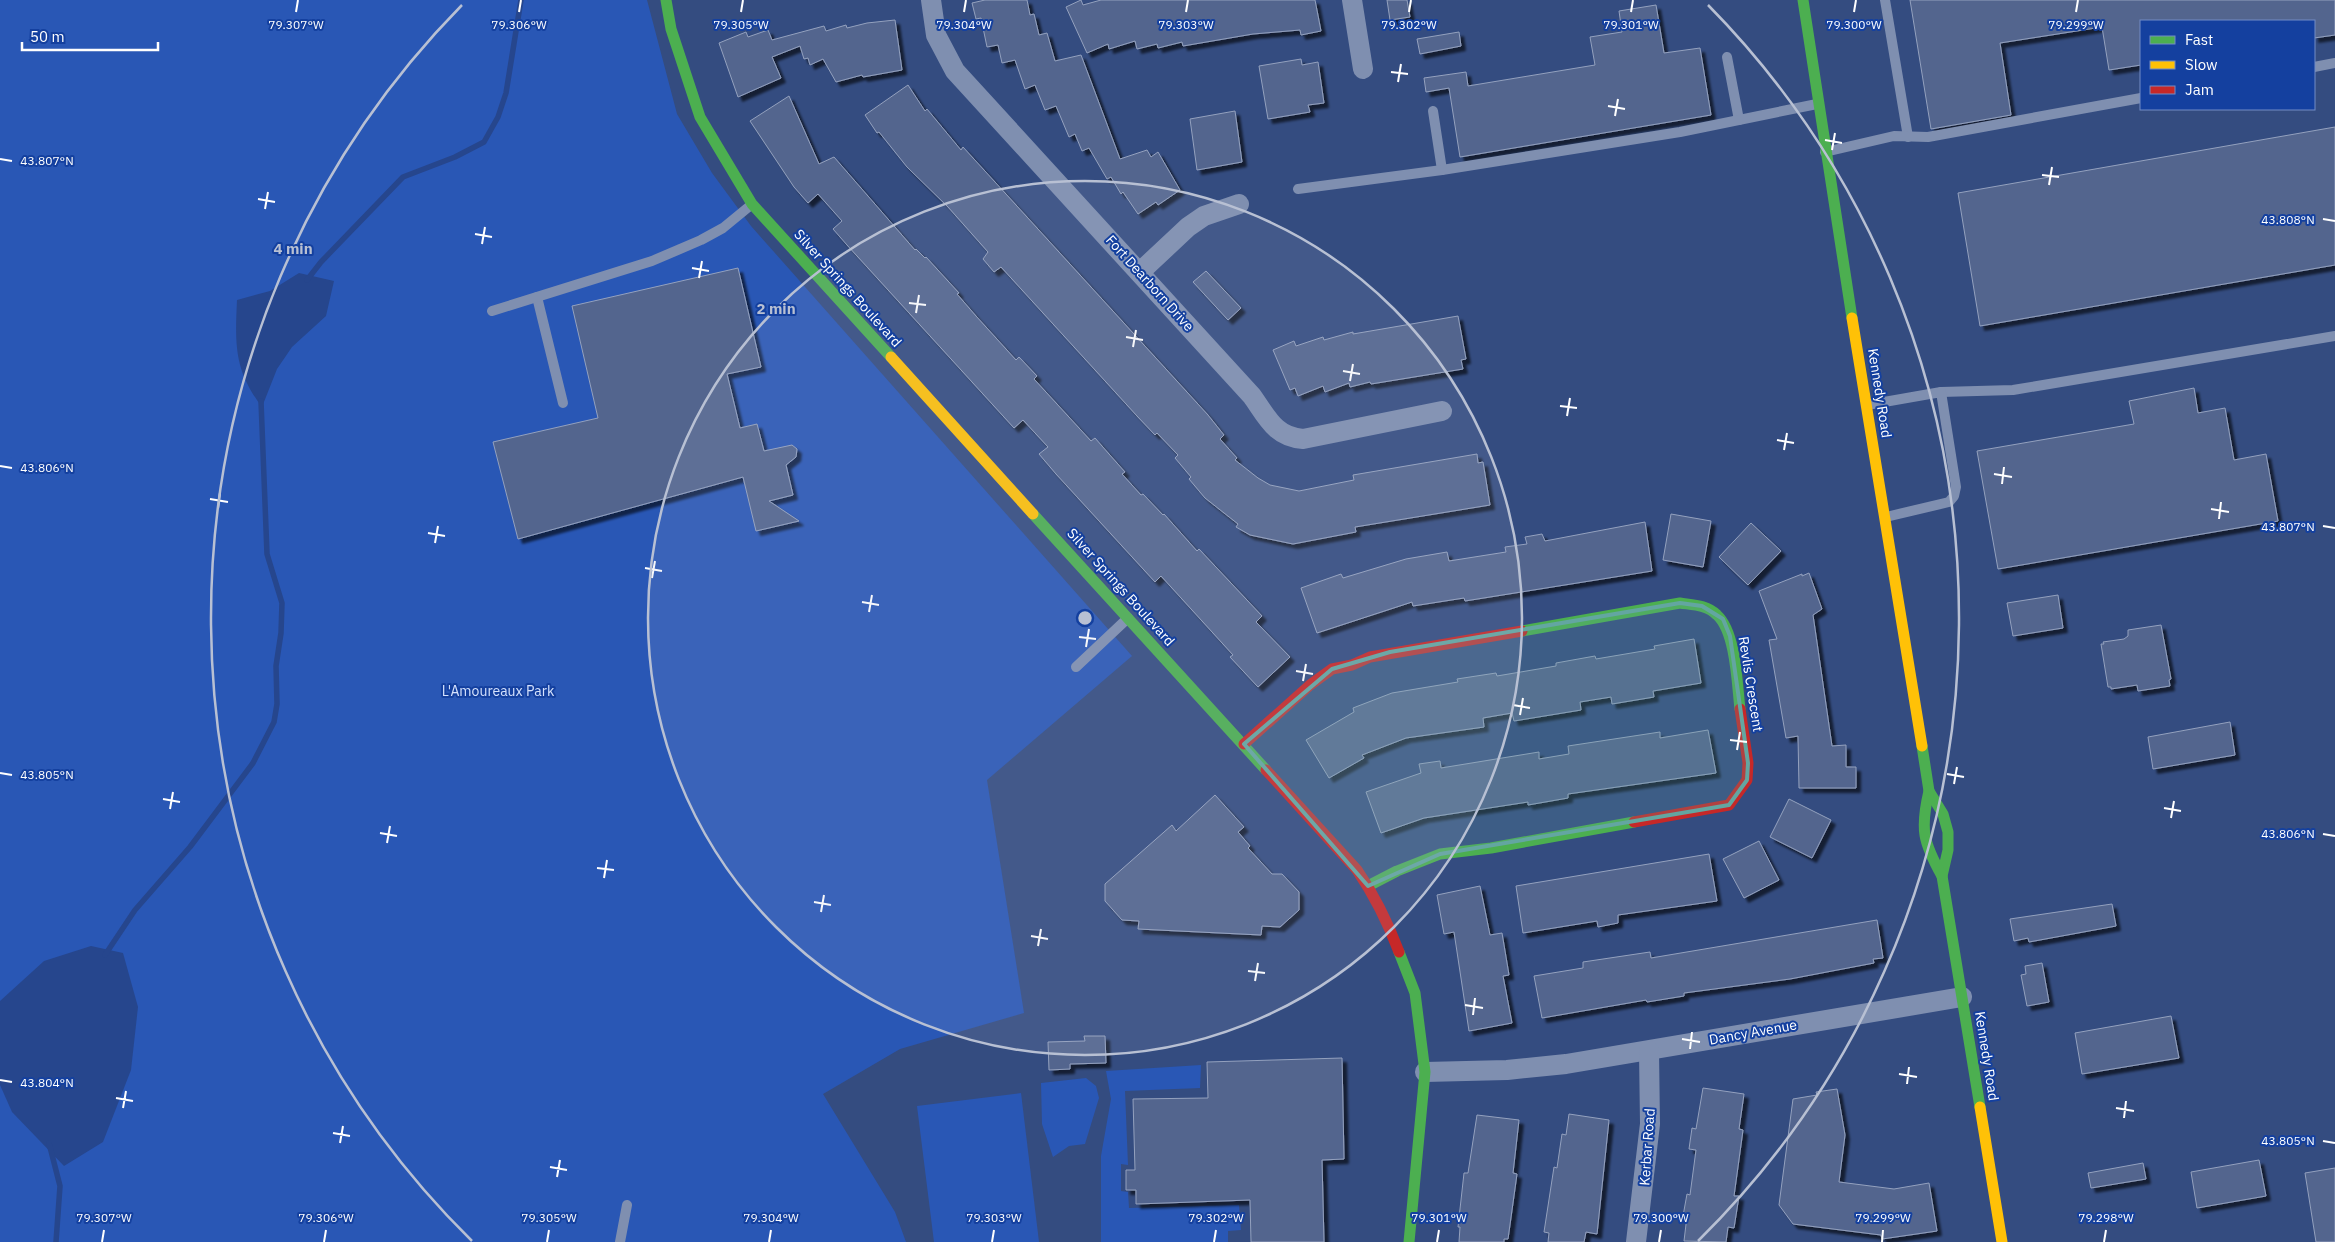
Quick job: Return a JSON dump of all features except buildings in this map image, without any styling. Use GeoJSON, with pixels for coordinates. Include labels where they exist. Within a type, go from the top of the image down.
{"type":"FeatureCollection","features":[{"type":"Feature","properties":{"kind":"street","name":"Silver Springs Boulevard"},"geometry":{"type":"LineString","coordinates":[[666,0],[671,29],[700,117],[752,204],[1244,744],[1357,870],[1368,886],[1390,928],[1415,993],[1425,1072],[1409,1242]]}},
{"type":"Feature","properties":{"kind":"street","name":"Fort Dearborn Drive"},"geometry":{"type":"LineString","coordinates":[[931,0],[936,35],[954,71],[1252,396],[1278,431],[1289,438],[1304,439],[1442,411]]}},
{"type":"Feature","properties":{"kind":"street"},"geometry":{"type":"LineString","coordinates":[[1352,0],[1363,68]]}},
{"type":"Feature","properties":{"kind":"street","name":"Kennedy Road"},"geometry":{"type":"LineString","coordinates":[[1803,0],[1825,152],[1929,791],[1946,818],[1950,842],[1942,876]]}},
{"type":"Feature","properties":{"kind":"street"},"geometry":{"type":"LineString","coordinates":[[1140,272],[1204,216],[1239,204]]}},
{"type":"Feature","properties":{"kind":"street","name":"Revlis Crescent"},"geometry":{"type":"LineString","coordinates":[[1244,744],[1310,685],[1332,669],[1352,665],[1370,657],[1680,603],[1702,606],[1714,611],[1723,619],[1730,636],[1748,763],[1747,780],[1729,805],[1491,848],[1440,854],[1397,871],[1368,886]]}},
{"type":"Feature","properties":{"kind":"street","name":"Kennedy Road"},"geometry":{"type":"LineString","coordinates":[[1929,791],[1921,822],[1922,830],[1925,846],[1942,876],[2002,1242]]}},
{"type":"Feature","properties":{"kind":"street","name":"Dancy Avenue"},"geometry":{"type":"LineString","coordinates":[[1425,1072],[1507,1070],[1566,1064],[1962,997]]}},
{"type":"Feature","properties":{"kind":"street","name":"Kerbar Road"},"geometry":{"type":"LineString","coordinates":[[1636,1242],[1650,1124],[1649,1051]]}},
{"type":"Feature","properties":{"kind":"lane"},"geometry":{"type":"LineString","coordinates":[[1885,0],[1908,137]]}},
{"type":"Feature","properties":{"kind":"lane"},"geometry":{"type":"LineString","coordinates":[[1727,57],[1739,120]]}},
{"type":"Feature","properties":{"kind":"lane"},"geometry":{"type":"LineString","coordinates":[[2315,67],[2335,63]]}},
{"type":"Feature","properties":{"kind":"lane"},"geometry":{"type":"LineString","coordinates":[[1825,152],[1894,136],[1928,137],[2140,98]]}},
{"type":"Feature","properties":{"kind":"lane"},"geometry":{"type":"LineString","coordinates":[[1298,189],[1442,170],[1671,133],[1818,104]]}},
{"type":"Feature","properties":{"kind":"lane"},"geometry":{"type":"LineString","coordinates":[[1433,111],[1442,170]]}},
{"type":"Feature","properties":{"kind":"lane"},"geometry":{"type":"LineString","coordinates":[[492,311],[652,261],[701,240],[723,228],[752,204]]}},
{"type":"Feature","properties":{"kind":"lane"},"geometry":{"type":"LineString","coordinates":[[537,297],[563,403]]}},
{"type":"Feature","properties":{"kind":"lane"},"geometry":{"type":"LineString","coordinates":[[1867,404],[1941,392],[2013,390],[2335,336]]}},
{"type":"Feature","properties":{"kind":"lane"},"geometry":{"type":"LineString","coordinates":[[1886,518],[1949,502],[1954,496],[1956,488],[1941,392]]}},
{"type":"Feature","properties":{"kind":"lane"},"geometry":{"type":"LineString","coordinates":[[1076,667],[1129,618]]}},
{"type":"Feature","properties":{"kind":"lane"},"geometry":{"type":"LineString","coordinates":[[620,1242],[627,1205]]}},
{"type":"Feature","properties":{"kind":"highlighted area"},"geometry":{"type":"Polygon","coordinates":[[[1680,603],[1702,606],[1723,619],[1730,636],[1748,763],[1747,780],[1729,805],[1440,854],[1368,886],[1244,744],[1332,669],[1390,652],[1680,603]]]}},
{"type":"Feature","properties":{"kind":"green space","name":"L'Amoureaux Park"},"geometry":{"type":"Polygon","coordinates":[[[0,0],[647,0],[677,114],[712,173],[751,226],[1132,656],[987,780],[1024,1013],[900,1049],[823,1094],[895,1212],[906,1242],[0,1242],[0,0]]]}},
{"type":"Feature","properties":{"kind":"green space"},"geometry":{"type":"Polygon","coordinates":[[[1201,1065],[1200,1088],[1125,1091],[1128,1165],[1121,1164],[1121,1191],[1128,1192],[1129,1208],[1239,1205],[1241,1230],[1228,1231],[1228,1242],[1101,1242],[1101,1156],[1111,1099],[1106,1071],[1201,1065]]]}},
{"type":"Feature","properties":{"kind":"green space"},"geometry":{"type":"Polygon","coordinates":[[[1086,1078],[1096,1086],[1099,1098],[1085,1144],[1069,1146],[1053,1157],[1042,1124],[1041,1083],[1086,1078]]]}},
{"type":"Feature","properties":{"kind":"green space"},"geometry":{"type":"Polygon","coordinates":[[[1021,1093],[1039,1242],[934,1242],[917,1106],[1021,1093]]]}},
{"type":"Feature","properties":{"kind":"shaded area"},"geometry":{"type":"Polygon","coordinates":[[[299,273],[334,281],[326,316],[292,347],[277,369],[262,407],[253,394],[241,369],[236,330],[237,300],[270,291],[299,273]]]}},
{"type":"Feature","properties":{"kind":"shaded area"},"geometry":{"type":"Polygon","coordinates":[[[91,946],[123,953],[138,1007],[131,1070],[103,1142],[64,1166],[12,1112],[0,1085],[0,1001],[44,961],[91,946]]]}},
{"type":"Feature","properties":{"kind":"waterway"},"geometry":{"type":"LineString","coordinates":[[307,280],[321,262],[403,177],[455,157],[484,142],[498,117],[506,93],[521,0]]}},
{"type":"Feature","properties":{"kind":"waterway"},"geometry":{"type":"LineString","coordinates":[[105,955],[135,910],[190,847],[253,763],[274,722],[277,704],[276,666],[281,633],[282,603],[267,554],[261,401]]}},
{"type":"Feature","properties":{"kind":"waterway"},"geometry":{"type":"LineString","coordinates":[[49,1143],[60,1186],[56,1242]]}},
{"type":"Feature","properties":{"kind":"traffic: fast"},"geometry":{"type":"LineString","coordinates":[[666,0],[671,29],[700,117],[752,204],[891,357]]}},
{"type":"Feature","properties":{"kind":"traffic: fast"},"geometry":{"type":"LineString","coordinates":[[1803,0],[1852,318]]}},
{"type":"Feature","properties":{"kind":"traffic: fast"},"geometry":{"type":"LineString","coordinates":[[1033,514],[1266,770]]}},
{"type":"Feature","properties":{"kind":"traffic: fast"},"geometry":{"type":"LineString","coordinates":[[1522,631],[1680,603],[1704,607],[1717,615],[1728,633],[1732,646],[1740,709]]}},
{"type":"Feature","properties":{"kind":"traffic: fast"},"geometry":{"type":"LineString","coordinates":[[1922,746],[1929,791],[1943,814],[1948,832],[1948,850],[1942,876]]}},
{"type":"Feature","properties":{"kind":"traffic: fast"},"geometry":{"type":"LineString","coordinates":[[1929,791],[1926,804],[1925,835],[1931,854],[1942,876],[1980,1107]]}},
{"type":"Feature","properties":{"kind":"traffic: fast"},"geometry":{"type":"LineString","coordinates":[[1368,886],[1397,871],[1440,854],[1491,848],[1634,822]]}},
{"type":"Feature","properties":{"kind":"traffic: fast"},"geometry":{"type":"LineString","coordinates":[[1399,952],[1415,993],[1425,1072],[1409,1242]]}},
{"type":"Feature","properties":{"kind":"traffic: slow"},"geometry":{"type":"LineString","coordinates":[[1852,318],[1922,746]]}},
{"type":"Feature","properties":{"kind":"traffic: slow"},"geometry":{"type":"LineString","coordinates":[[891,357],[1033,514]]}},
{"type":"Feature","properties":{"kind":"traffic: slow"},"geometry":{"type":"LineString","coordinates":[[1980,1107],[2002,1242]]}},
{"type":"Feature","properties":{"kind":"traffic: jam"},"geometry":{"type":"LineString","coordinates":[[1244,744],[1310,685],[1332,669],[1352,665],[1370,657],[1522,631]]}},
{"type":"Feature","properties":{"kind":"traffic: jam"},"geometry":{"type":"LineString","coordinates":[[1634,822],[1729,805],[1747,780],[1748,763],[1740,709]]}},
{"type":"Feature","properties":{"kind":"traffic: jam"},"geometry":{"type":"LineString","coordinates":[[1266,770],[1357,870],[1381,910],[1399,952]]}}]}
